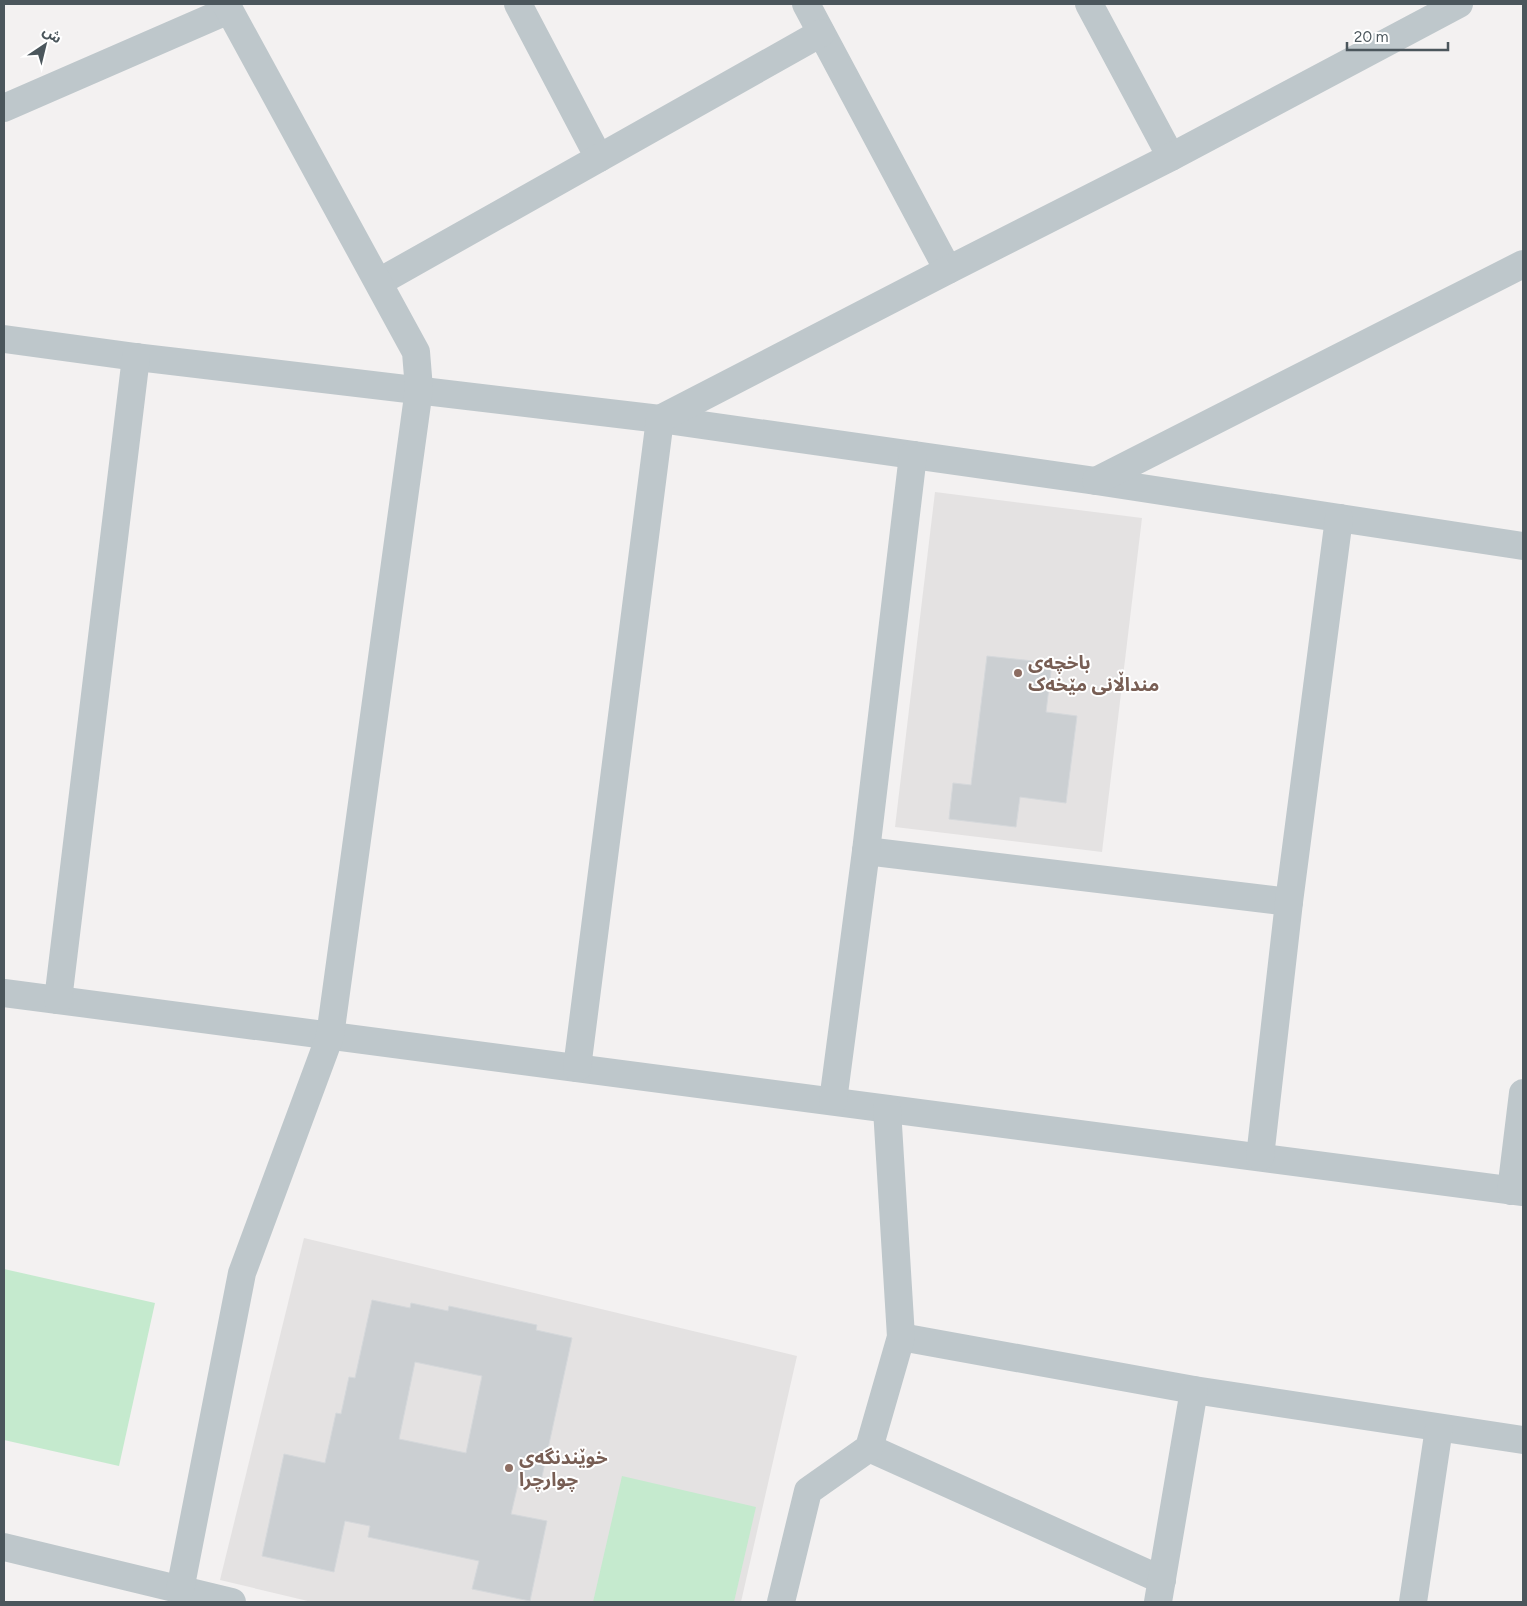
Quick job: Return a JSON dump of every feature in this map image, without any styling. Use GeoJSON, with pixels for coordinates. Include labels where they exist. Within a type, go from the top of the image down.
{"type":"FeatureCollection","features":[{"type":"Feature","properties":{"kind":"street"},"geometry":{"type":"LineString","coordinates":[[518,4],[599,158]]}},
{"type":"Feature","properties":{"kind":"street"},"geometry":{"type":"LineString","coordinates":[[806,4],[948,270]]}},
{"type":"Feature","properties":{"kind":"street"},"geometry":{"type":"LineString","coordinates":[[1089,4],[1171,157]]}},
{"type":"Feature","properties":{"kind":"street"},"geometry":{"type":"LineString","coordinates":[[660,419],[1171,157],[1459,4]]}},
{"type":"Feature","properties":{"kind":"street"},"geometry":{"type":"LineString","coordinates":[[4,108],[228,7],[416,352],[419,389],[330,1036],[242,1273],[180,1590]]}},
{"type":"Feature","properties":{"kind":"street"},"geometry":{"type":"LineString","coordinates":[[379,282],[821,33]]}},
{"type":"Feature","properties":{"kind":"street"},"geometry":{"type":"LineString","coordinates":[[1096,481],[1523,264]]}},
{"type":"Feature","properties":{"kind":"street"},"geometry":{"type":"LineString","coordinates":[[4,339],[136,357],[660,419],[1096,481],[1523,546]]}},
{"type":"Feature","properties":{"kind":"street"},"geometry":{"type":"LineString","coordinates":[[58,1000],[136,357]]}},
{"type":"Feature","properties":{"kind":"street"},"geometry":{"type":"LineString","coordinates":[[577,1068],[660,419]]}},
{"type":"Feature","properties":{"kind":"street"},"geometry":{"type":"LineString","coordinates":[[833,1101],[866,851],[913,455]]}},
{"type":"Feature","properties":{"kind":"street"},"geometry":{"type":"LineString","coordinates":[[1260,1158],[1289,902],[1339,518]]}},
{"type":"Feature","properties":{"kind":"street"},"geometry":{"type":"LineString","coordinates":[[866,851],[1289,902]]}},
{"type":"Feature","properties":{"kind":"street"},"geometry":{"type":"LineString","coordinates":[[4,993],[1517,1191],[1523,1093]]}},
{"type":"Feature","properties":{"kind":"street"},"geometry":{"type":"LineString","coordinates":[[780,1602],[808,1491],[869,1448],[901,1337],[888,1109]]}},
{"type":"Feature","properties":{"kind":"street"},"geometry":{"type":"LineString","coordinates":[[901,1337],[1194,1390],[1523,1440]]}},
{"type":"Feature","properties":{"kind":"street"},"geometry":{"type":"LineString","coordinates":[[869,1448],[1160,1591],[1194,1390]]}},
{"type":"Feature","properties":{"kind":"street"},"geometry":{"type":"LineString","coordinates":[[1413,1602],[1439,1428]]}},
{"type":"Feature","properties":{"kind":"street"},"geometry":{"type":"LineString","coordinates":[[4,1547],[232,1602]]}},
{"type":"Feature","properties":{"kind":"shaded area","name":"باخچەی منداڵانی مێخەک"},"geometry":{"type":"Polygon","coordinates":[[[935,492],[1142,518],[1102,852],[895,827],[935,492]]]}},
{"type":"Feature","properties":{"kind":"shaded area","name":"خوێندنگەی چوارچرا"},"geometry":{"type":"Polygon","coordinates":[[[304,1238],[797,1356],[741,1602],[312,1602],[220,1580],[304,1238]]]}},
{"type":"Feature","properties":{"kind":"green space"},"geometry":{"type":"Polygon","coordinates":[[[4,1269],[155,1303],[119,1466],[4,1440],[4,1269]]]}},
{"type":"Feature","properties":{"kind":"green space"},"geometry":{"type":"Polygon","coordinates":[[[622,1476],[756,1507],[734,1602],[593,1602],[622,1476]]]}},
{"type":"Feature","properties":{"kind":"building"},"geometry":{"type":"Polygon","coordinates":[[[987,656],[1052,663],[1046,712],[1077,716],[1066,803],[1020,797],[1016,827],[949,819],[953,783],[971,785],[987,656]]]}},
{"type":"Feature","properties":{"kind":"building"},"geometry":{"type":"Polygon","coordinates":[[[372,1300],[410,1308],[411,1303],[448,1311],[449,1306],[537,1325],[536,1330],[572,1338],[541,1481],[520,1476],[511,1514],[547,1521],[530,1601],[472,1589],[479,1561],[368,1537],[370,1526],[345,1521],[334,1572],[262,1556],[284,1454],[325,1463],[336,1413],[341,1414],[349,1377],[355,1378],[372,1300]],[[415,1362],[399,1439],[466,1453],[482,1376],[415,1362]]]}},
{"type":"Feature","properties":{"kind":"place","name":"باخچەی منداڵانی مێخەک"},"geometry":{"type":"Point","coordinates":[1018,673]}},
{"type":"Feature","properties":{"kind":"place","name":"خوێندنگەی چوارچرا"},"geometry":{"type":"Point","coordinates":[509,1468]}}]}
